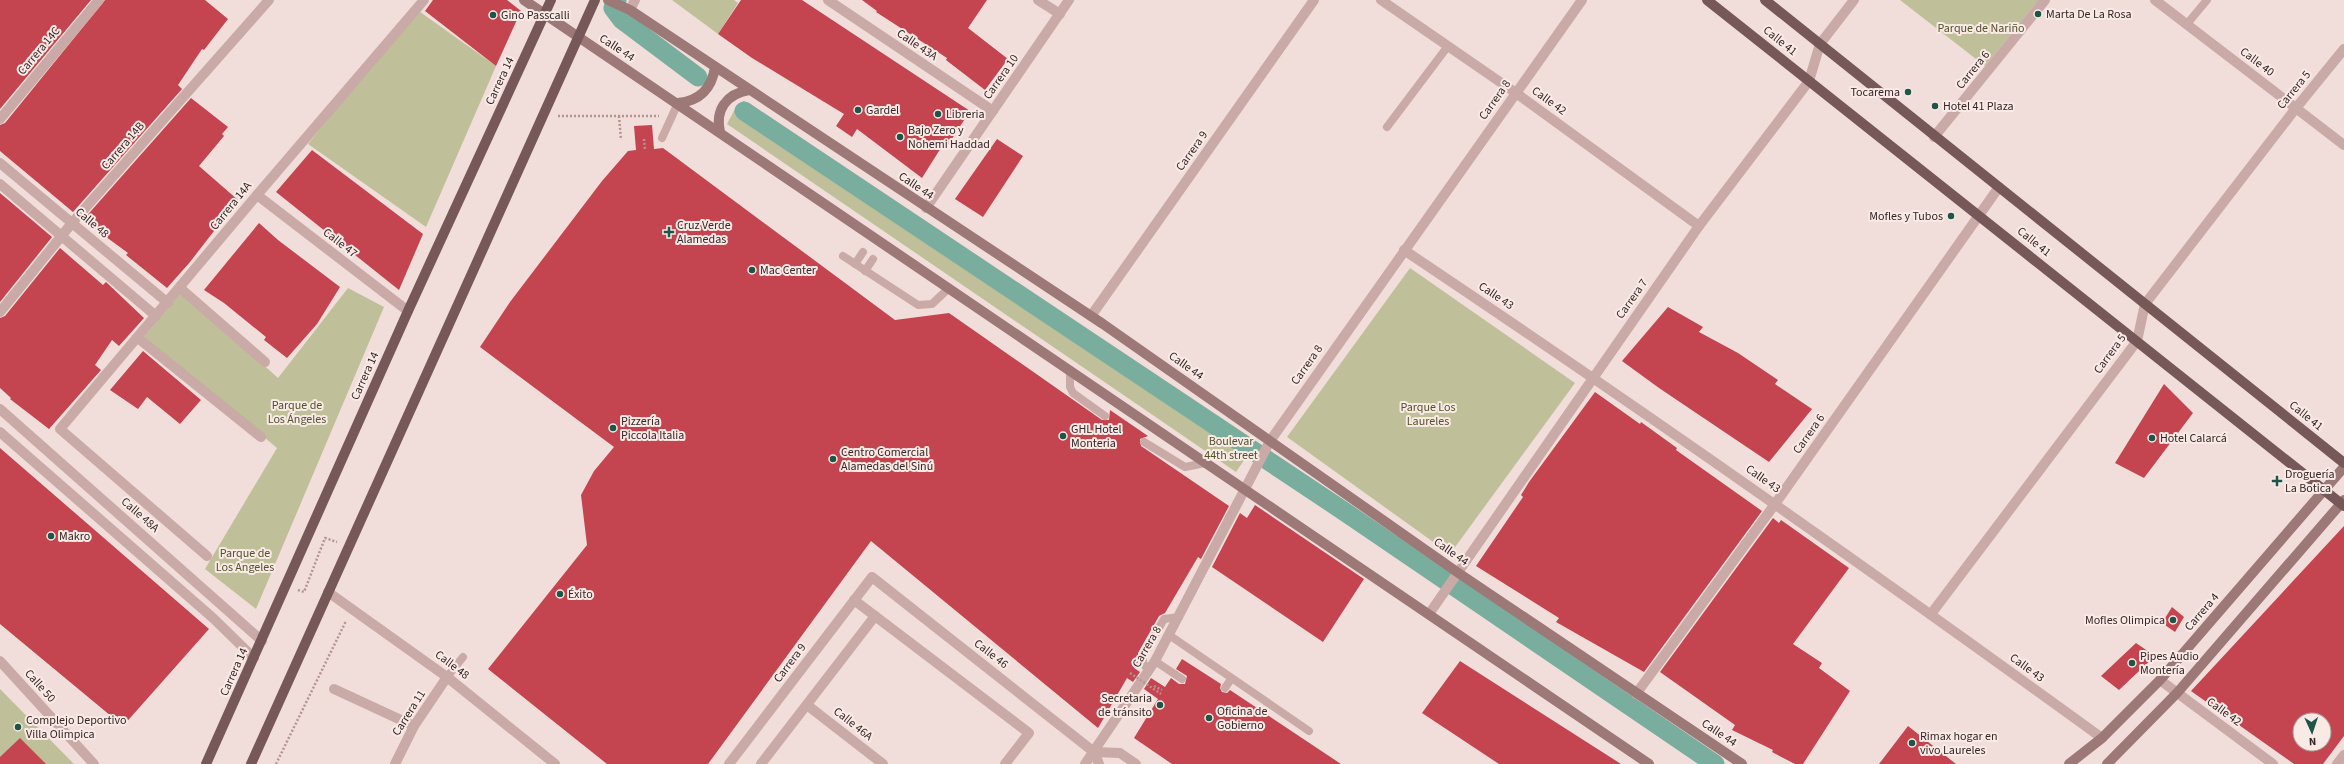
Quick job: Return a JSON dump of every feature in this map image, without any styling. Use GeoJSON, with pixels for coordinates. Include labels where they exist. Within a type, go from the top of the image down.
{"type":"FeatureCollection","features":[{"type":"Feature","properties":{"kind":"main road","name":"Carrera 14"},"geometry":{"type":"LineString","coordinates":[[206,764],[408,311],[551,0]]}},
{"type":"Feature","properties":{"kind":"main road"},"geometry":{"type":"LineString","coordinates":[[251,764],[595,0]]}},
{"type":"Feature","properties":{"kind":"main road","name":"Calle 41"},"geometry":{"type":"LineString","coordinates":[[1707,0],[2324,491],[2343,504]]}},
{"type":"Feature","properties":{"kind":"main road","name":"Calle 41"},"geometry":{"type":"LineString","coordinates":[[1765,0],[1934,137],[1999,187],[2344,463]]}},
{"type":"Feature","properties":{"kind":"street","name":"Carrera 14C"},"geometry":{"type":"LineString","coordinates":[[0,119],[99,0]]}},
{"type":"Feature","properties":{"kind":"street","name":"Carrera 14B"},"geometry":{"type":"LineString","coordinates":[[0,312],[72,223],[269,0]]}},
{"type":"Feature","properties":{"kind":"street","name":"Carrera 14A"},"geometry":{"type":"LineString","coordinates":[[60,430],[168,303],[257,194],[424,0]]}},
{"type":"Feature","properties":{"kind":"street","name":"Calle 44"},"geometry":{"type":"LineString","coordinates":[[524,0],[720,132],[871,240],[949,288],[1649,764]]}},
{"type":"Feature","properties":{"kind":"street"},"geometry":{"type":"LineString","coordinates":[[625,8],[635,0]]}},
{"type":"Feature","properties":{"kind":"street","name":"Calle 43A"},"geometry":{"type":"LineString","coordinates":[[828,0],[993,112]]}},
{"type":"Feature","properties":{"kind":"street"},"geometry":{"type":"LineString","coordinates":[[1038,0],[1060,14]]}},
{"type":"Feature","properties":{"kind":"street","name":"Carrera 10"},"geometry":{"type":"LineString","coordinates":[[926,208],[1069,0]]}},
{"type":"Feature","properties":{"kind":"street","name":"Carrera 9"},"geometry":{"type":"LineString","coordinates":[[1091,316],[1314,0]]}},
{"type":"Feature","properties":{"kind":"street","name":"Calle 42"},"geometry":{"type":"LineString","coordinates":[[1381,0],[1516,93],[1699,226]]}},
{"type":"Feature","properties":{"kind":"street","name":"Carrera 8"},"geometry":{"type":"LineString","coordinates":[[1085,764],[1155,662],[1270,441],[1582,0]]}},
{"type":"Feature","properties":{"kind":"street","name":"Carrera 7"},"geometry":{"type":"LineString","coordinates":[[1429,614],[1699,226],[1809,81],[1820,44],[1854,0]]}},
{"type":"Feature","properties":{"kind":"street","name":"Carrera 6"},"geometry":{"type":"LineString","coordinates":[[1934,137],[2045,0]]}},
{"type":"Feature","properties":{"kind":"street","name":"Calle 40"},"geometry":{"type":"LineString","coordinates":[[2155,0],[2344,145]]}},
{"type":"Feature","properties":{"kind":"street","name":"Calle 44"},"geometry":{"type":"LineString","coordinates":[[609,1],[625,8],[1091,316],[1270,441],[1455,576],[1742,764]]}},
{"type":"Feature","properties":{"kind":"street","name":"Carrera 5"},"geometry":{"type":"LineString","coordinates":[[1931,614],[2137,341],[2145,304],[2296,108],[2344,49]]}},
{"type":"Feature","properties":{"kind":"street"},"geometry":{"type":"LineString","coordinates":[[678,103],[687,102],[704,93],[710,85],[715,67]]}},
{"type":"Feature","properties":{"kind":"street"},"geometry":{"type":"LineString","coordinates":[[720,132],[718,115],[721,107],[732,95],[748,90]]}},
{"type":"Feature","properties":{"kind":"street","name":"Calle 48"},"geometry":{"type":"LineString","coordinates":[[0,163],[168,303]]}},
{"type":"Feature","properties":{"kind":"street"},"geometry":{"type":"LineString","coordinates":[[0,184],[156,316]]}},
{"type":"Feature","properties":{"kind":"street","name":"Carrera 6"},"geometry":{"type":"LineString","coordinates":[[1636,694],[1775,504],[1980,216],[1999,187]]}},
{"type":"Feature","properties":{"kind":"street","name":"Calle 47"},"geometry":{"type":"LineString","coordinates":[[257,194],[408,311]]}},
{"type":"Feature","properties":{"kind":"street","name":"Calle 43"},"geometry":{"type":"LineString","coordinates":[[1404,250],[1594,377],[1931,614],[2102,738]]}},
{"type":"Feature","properties":{"kind":"street"},"geometry":{"type":"LineString","coordinates":[[180,288],[264,362]]}},
{"type":"Feature","properties":{"kind":"street"},"geometry":{"type":"LineString","coordinates":[[138,338],[261,437]]}},
{"type":"Feature","properties":{"kind":"street","name":"Calle 48A"},"geometry":{"type":"LineString","coordinates":[[0,409],[262,641]]}},
{"type":"Feature","properties":{"kind":"street","name":"Calle 48A"},"geometry":{"type":"LineString","coordinates":[[60,430],[207,556]]}},
{"type":"Feature","properties":{"kind":"street"},"geometry":{"type":"LineString","coordinates":[[0,432],[213,618],[254,658]]}},
{"type":"Feature","properties":{"kind":"street","name":"Carrera 4"},"geometry":{"type":"LineString","coordinates":[[2069,764],[2102,738],[2160,680],[2344,467]]}},
{"type":"Feature","properties":{"kind":"street"},"geometry":{"type":"LineString","coordinates":[[2107,764],[2177,693],[2343,504]]}},
{"type":"Feature","properties":{"kind":"street","name":"Carrera 9"},"geometry":{"type":"LineString","coordinates":[[729,764],[872,577]]}},
{"type":"Feature","properties":{"kind":"street","name":"Calle 46"},"geometry":{"type":"LineString","coordinates":[[872,577],[1094,752],[1099,764]]}},
{"type":"Feature","properties":{"kind":"street","name":"Calle 48"},"geometry":{"type":"LineString","coordinates":[[328,592],[447,677],[555,764]]}},
{"type":"Feature","properties":{"kind":"street"},"geometry":{"type":"LineString","coordinates":[[854,600],[1029,732],[1005,764]]}},
{"type":"Feature","properties":{"kind":"street"},"geometry":{"type":"LineString","coordinates":[[761,764],[875,616]]}},
{"type":"Feature","properties":{"kind":"street","name":"Calle 50"},"geometry":{"type":"LineString","coordinates":[[0,661],[94,764]]}},
{"type":"Feature","properties":{"kind":"street","name":"Carrera 11"},"geometry":{"type":"LineString","coordinates":[[395,764],[414,726],[447,677]]}},
{"type":"Feature","properties":{"kind":"street","name":"Calle 42"},"geometry":{"type":"LineString","coordinates":[[2160,680],[2273,764]]}},
{"type":"Feature","properties":{"kind":"street"},"geometry":{"type":"LineString","coordinates":[[334,689],[414,726]]}},
{"type":"Feature","properties":{"kind":"street","name":"Calle 46A"},"geometry":{"type":"LineString","coordinates":[[807,705],[883,764]]}},
{"type":"Feature","properties":{"kind":"street"},"geometry":{"type":"LineString","coordinates":[[1094,752],[1120,754],[1136,764]]}},
{"type":"Feature","properties":{"kind":"street"},"geometry":{"type":"LineString","coordinates":[[2337,764],[2344,755]]}},
{"type":"Feature","properties":{"kind":"lane"},"geometry":{"type":"LineString","coordinates":[[2187,24],[2207,0]]}},
{"type":"Feature","properties":{"kind":"lane"},"geometry":{"type":"LineString","coordinates":[[1387,126],[1448,46]]}},
{"type":"Feature","properties":{"kind":"lane"},"geometry":{"type":"LineString","coordinates":[[662,138],[678,103]]}},
{"type":"Feature","properties":{"kind":"lane"},"geometry":{"type":"LineString","coordinates":[[855,264],[863,252]]}},
{"type":"Feature","properties":{"kind":"lane"},"geometry":{"type":"LineString","coordinates":[[843,256],[918,306],[932,304],[949,288]]}},
{"type":"Feature","properties":{"kind":"lane"},"geometry":{"type":"LineString","coordinates":[[865,271],[873,260]]}},
{"type":"Feature","properties":{"kind":"lane"},"geometry":{"type":"LineString","coordinates":[[1070,370],[1070,387],[1073,392],[1105,416]]}},
{"type":"Feature","properties":{"kind":"lane"},"geometry":{"type":"LineString","coordinates":[[1144,442],[1185,467],[1205,463]]}},
{"type":"Feature","properties":{"kind":"lane"},"geometry":{"type":"LineString","coordinates":[[1149,671],[1143,663],[1143,656],[1164,618],[1178,617]]}},
{"type":"Feature","properties":{"kind":"lane"},"geometry":{"type":"LineString","coordinates":[[1169,635],[1231,679],[1309,731]]}},
{"type":"Feature","properties":{"kind":"lane"},"geometry":{"type":"LineString","coordinates":[[447,677],[463,657]]}},
{"type":"Feature","properties":{"kind":"lane"},"geometry":{"type":"LineString","coordinates":[[1155,662],[1182,679]]}},
{"type":"Feature","properties":{"kind":"lane"},"geometry":{"type":"LineString","coordinates":[[1224,688],[1231,679]]}},
{"type":"Feature","properties":{"kind":"path"},"geometry":{"type":"LineString","coordinates":[[569,116],[657,115],[671,119]]}},
{"type":"Feature","properties":{"kind":"path"},"geometry":{"type":"LineString","coordinates":[[619,116],[621,140]]}},
{"type":"Feature","properties":{"kind":"path"},"geometry":{"type":"LineString","coordinates":[[644,139],[645,150]]}},
{"type":"Feature","properties":{"kind":"path"},"geometry":{"type":"LineString","coordinates":[[286,585],[304,592],[325,538],[349,547]]}},
{"type":"Feature","properties":{"kind":"path"},"geometry":{"type":"LineString","coordinates":[[276,764],[351,609]]}},
{"type":"Feature","properties":{"kind":"path"},"geometry":{"type":"LineString","coordinates":[[1130,673],[1161,694]]}},
{"type":"Feature","properties":{"kind":"green space"},"geometry":{"type":"Polygon","coordinates":[[[672,0],[734,0],[738,3],[718,34],[672,0]]]}},
{"type":"Feature","properties":{"kind":"green space","name":"Parque de Nariño"},"geometry":{"type":"Polygon","coordinates":[[[1900,0],[2039,0],[1985,66],[1900,0]]]}},
{"type":"Feature","properties":{"kind":"green space"},"geometry":{"type":"Polygon","coordinates":[[[416,9],[496,66],[426,227],[308,144],[416,9]]]}},
{"type":"Feature","properties":{"kind":"green space","name":"Boulevar 44th street"},"geometry":{"type":"Polygon","coordinates":[[[744,101],[1255,444],[1236,472],[727,124],[737,105],[744,101]]]}},
{"type":"Feature","properties":{"kind":"green space","name":"Parque Los Laureles"},"geometry":{"type":"Polygon","coordinates":[[[1410,268],[1575,383],[1450,554],[1287,437],[1410,268]]]}},
{"type":"Feature","properties":{"kind":"green space","name":"Parque de Los Ángeles"},"geometry":{"type":"Polygon","coordinates":[[[348,288],[384,307],[256,609],[205,569],[277,448],[144,337],[182,291],[278,378],[348,288]]]}},
{"type":"Feature","properties":{"kind":"green space","name":"Complejo Deportivo Villa Olimpica"},"geometry":{"type":"Polygon","coordinates":[[[0,689],[74,764],[0,764],[0,689]]]}},
{"type":"Feature","properties":{"kind":"building"},"geometry":{"type":"Polygon","coordinates":[[[0,0],[91,0],[0,109],[0,0]]]}},
{"type":"Feature","properties":{"kind":"building"},"geometry":{"type":"Polygon","coordinates":[[[105,0],[205,0],[228,19],[204,50],[202,49],[178,85],[182,89],[73,212],[0,151],[0,125],[5,123],[105,0]]]}},
{"type":"Feature","properties":{"kind":"building"},"geometry":{"type":"Polygon","coordinates":[[[433,0],[507,0],[521,11],[496,66],[425,11],[433,0]]]}},
{"type":"Feature","properties":{"kind":"building"},"geometry":{"type":"Polygon","coordinates":[[[741,0],[802,0],[970,111],[948,145],[944,143],[922,178],[857,129],[852,137],[836,126],[844,114],[752,58],[718,34],[741,0]]]}},
{"type":"Feature","properties":{"kind":"building"},"geometry":{"type":"Polygon","coordinates":[[[862,0],[987,0],[968,28],[1008,59],[985,90],[946,60],[947,58],[876,12],[877,11],[862,0]]]}},
{"type":"Feature","properties":{"kind":"building"},"geometry":{"type":"Polygon","coordinates":[[[191,98],[228,127],[222,134],[224,136],[199,166],[238,200],[190,262],[167,288],[126,255],[128,253],[83,220],[191,98]]]}},
{"type":"Feature","properties":{"kind":"building","name":"Centro Comercial Alamedas del Sinú"},"geometry":{"type":"Polygon","coordinates":[[[652,125],[654,149],[663,148],[895,320],[949,313],[1102,420],[1109,420],[1110,410],[1148,436],[1140,439],[1141,446],[1229,506],[1201,559],[1198,557],[1165,613],[1159,616],[1138,653],[1138,662],[1134,668],[1140,672],[1133,682],[1127,678],[1098,728],[871,541],[708,764],[607,764],[488,669],[587,545],[581,495],[594,471],[614,447],[480,347],[510,302],[602,181],[628,151],[636,150],[634,126],[652,125]]]}},
{"type":"Feature","properties":{"kind":"building"},"geometry":{"type":"Polygon","coordinates":[[[997,139],[1023,156],[983,217],[955,199],[997,139]]]}},
{"type":"Feature","properties":{"kind":"building"},"geometry":{"type":"Polygon","coordinates":[[[312,150],[423,234],[399,290],[276,192],[312,150]]]}},
{"type":"Feature","properties":{"kind":"building"},"geometry":{"type":"Polygon","coordinates":[[[0,193],[52,237],[0,302],[0,193]]]}},
{"type":"Feature","properties":{"kind":"building"},"geometry":{"type":"Polygon","coordinates":[[[259,223],[278,240],[340,287],[317,324],[287,358],[264,340],[266,337],[224,303],[204,290],[259,223]]]}},
{"type":"Feature","properties":{"kind":"building"},"geometry":{"type":"Polygon","coordinates":[[[60,248],[103,285],[106,282],[144,318],[119,346],[112,340],[95,365],[101,370],[49,429],[10,399],[11,398],[0,388],[0,318],[5,316],[60,248]]]}},
{"type":"Feature","properties":{"kind":"building"},"geometry":{"type":"Polygon","coordinates":[[[1668,307],[1703,327],[1699,332],[1738,353],[1778,380],[1775,384],[1812,409],[1769,462],[1659,388],[1622,361],[1668,307]]]}},
{"type":"Feature","properties":{"kind":"building"},"geometry":{"type":"Polygon","coordinates":[[[143,351],[201,400],[180,424],[147,397],[138,409],[110,390],[143,351]]]}},
{"type":"Feature","properties":{"kind":"building","name":"Hotel Calarcá"},"geometry":{"type":"Polygon","coordinates":[[[2164,384],[2193,413],[2144,478],[2115,463],[2164,384]]]}},
{"type":"Feature","properties":{"kind":"building"},"geometry":{"type":"Polygon","coordinates":[[[1595,392],[1640,424],[1641,422],[1677,448],[1676,450],[1762,511],[1644,672],[1556,622],[1559,618],[1476,566],[1523,497],[1521,495],[1529,482],[1595,392]]]}},
{"type":"Feature","properties":{"kind":"building","name":"Makro"},"geometry":{"type":"Polygon","coordinates":[[[0,448],[209,629],[123,726],[0,624],[0,448]]]}},
{"type":"Feature","properties":{"kind":"building"},"geometry":{"type":"Polygon","coordinates":[[[1255,505],[1364,579],[1323,642],[1212,567],[1240,513],[1247,518],[1255,505]]]}},
{"type":"Feature","properties":{"kind":"building"},"geometry":{"type":"Polygon","coordinates":[[[1773,518],[1779,523],[1781,520],[1849,568],[1793,644],[1822,663],[1819,668],[1850,691],[1803,764],[1795,764],[1772,752],[1773,750],[1732,730],[1735,725],[1660,672],[1773,518]]]}},
{"type":"Feature","properties":{"kind":"building"},"geometry":{"type":"Polygon","coordinates":[[[2344,526],[2344,736],[2332,752],[2323,764],[2294,764],[2191,691],[2344,526]]]}},
{"type":"Feature","properties":{"kind":"building","name":"Mofles Olimpica"},"geometry":{"type":"Polygon","coordinates":[[[2172,607],[2184,617],[2175,632],[2162,623],[2172,607]]]}},
{"type":"Feature","properties":{"kind":"building","name":"Pipes Audio Montería"},"geometry":{"type":"Polygon","coordinates":[[[2136,643],[2155,656],[2119,690],[2101,676],[2136,643]]]}},
{"type":"Feature","properties":{"kind":"building","name":"Oficina de Gobierno"},"geometry":{"type":"Polygon","coordinates":[[[1182,659],[1221,684],[1220,688],[1222,692],[1227,693],[1230,690],[1341,764],[1172,764],[1134,738],[1158,699],[1144,689],[1151,678],[1165,687],[1171,678],[1179,684],[1185,684],[1187,676],[1176,669],[1182,659]]]}},
{"type":"Feature","properties":{"kind":"building"},"geometry":{"type":"Polygon","coordinates":[[[1460,661],[1621,764],[1499,764],[1422,713],[1460,661]]]}},
{"type":"Feature","properties":{"kind":"building","name":"Rimax hogar en vivo Laureles"},"geometry":{"type":"Polygon","coordinates":[[[1908,726],[1956,764],[1879,764],[1908,726]]]}},
{"type":"Feature","properties":{"kind":"building"},"geometry":{"type":"Polygon","coordinates":[[[20,738],[46,764],[0,764],[0,757],[20,738]]]}},
{"type":"Feature","properties":{"kind":"waterway"},"geometry":{"type":"LineString","coordinates":[[617,0],[613,8],[622,20],[698,77]]}},
{"type":"Feature","properties":{"kind":"waterway"},"geometry":{"type":"LineString","coordinates":[[744,111],[1348,514],[1715,764]]}},
{"type":"Feature","properties":{"kind":"place","name":"Marta De La Rosa"},"geometry":{"type":"Point","coordinates":[2038,14]}},
{"type":"Feature","properties":{"kind":"place","name":"Gino Passcalli"},"geometry":{"type":"Point","coordinates":[493,15]}},
{"type":"Feature","properties":{"kind":"place","name":"Tocarema"},"geometry":{"type":"Point","coordinates":[1908,92]}},
{"type":"Feature","properties":{"kind":"place","name":"Hotel 41 Plaza"},"geometry":{"type":"Point","coordinates":[1935,106]}},
{"type":"Feature","properties":{"kind":"place","name":"Gardel"},"geometry":{"type":"Point","coordinates":[858,110]}},
{"type":"Feature","properties":{"kind":"place","name":"Libreria"},"geometry":{"type":"Point","coordinates":[938,114]}},
{"type":"Feature","properties":{"kind":"place","name":"Bajo Zero y Nohemi Haddad"},"geometry":{"type":"Point","coordinates":[900,137]}},
{"type":"Feature","properties":{"kind":"place","name":"Mofles y Tubos"},"geometry":{"type":"Point","coordinates":[1951,216]}},
{"type":"Feature","properties":{"kind":"place","name":"Cruz Verde Alamedas"},"geometry":{"type":"Point","coordinates":[669,232]}},
{"type":"Feature","properties":{"kind":"place","name":"Mac Center"},"geometry":{"type":"Point","coordinates":[752,270]}},
{"type":"Feature","properties":{"kind":"place","name":"Pizzería Piccola Italia"},"geometry":{"type":"Point","coordinates":[613,428]}},
{"type":"Feature","properties":{"kind":"place","name":"GHL Hotel Monteria"},"geometry":{"type":"Point","coordinates":[1063,436]}},
{"type":"Feature","properties":{"kind":"place","name":"Hotel Calarcá"},"geometry":{"type":"Point","coordinates":[2152,438]}},
{"type":"Feature","properties":{"kind":"place","name":"Centro Comercial Alamedas del Sinú"},"geometry":{"type":"Point","coordinates":[833,459]}},
{"type":"Feature","properties":{"kind":"place","name":"Droguería La Botica"},"geometry":{"type":"Point","coordinates":[2277,481]}},
{"type":"Feature","properties":{"kind":"place","name":"Makro"},"geometry":{"type":"Point","coordinates":[51,536]}},
{"type":"Feature","properties":{"kind":"place","name":"Éxito"},"geometry":{"type":"Point","coordinates":[560,594]}},
{"type":"Feature","properties":{"kind":"place","name":"Mofles Olimpica"},"geometry":{"type":"Point","coordinates":[2173,620]}},
{"type":"Feature","properties":{"kind":"place","name":"Pipes Audio Montería"},"geometry":{"type":"Point","coordinates":[2132,663]}},
{"type":"Feature","properties":{"kind":"place","name":"Secretaria de tránsito"},"geometry":{"type":"Point","coordinates":[1160,705]}},
{"type":"Feature","properties":{"kind":"place","name":"Oficina de Gobierno"},"geometry":{"type":"Point","coordinates":[1209,718]}},
{"type":"Feature","properties":{"kind":"place","name":"Complejo Deportivo Villa Olimpica"},"geometry":{"type":"Point","coordinates":[18,727]}},
{"type":"Feature","properties":{"kind":"place","name":"Rimax hogar en vivo Laureles"},"geometry":{"type":"Point","coordinates":[1912,743]}},
{"type":"Feature","properties":{"kind":"park label","name":"Parque de Los Angeles"},"geometry":{"type":"Point","coordinates":[245,560]}}]}
